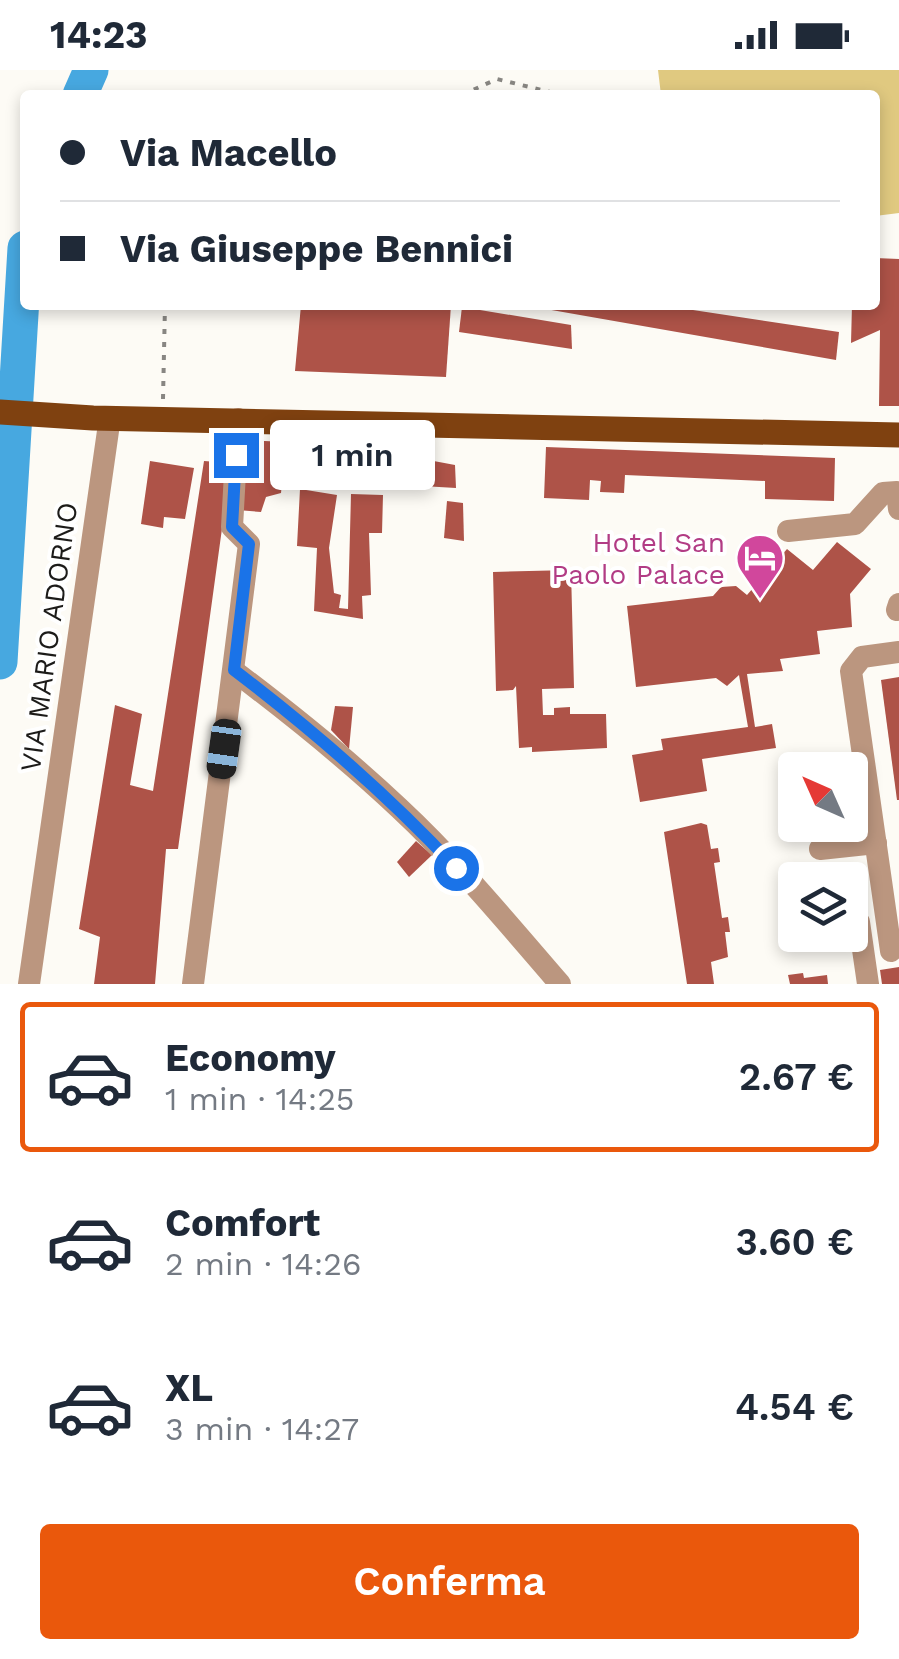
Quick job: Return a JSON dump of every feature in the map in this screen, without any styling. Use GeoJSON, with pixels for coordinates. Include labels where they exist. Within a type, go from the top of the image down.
{"type":"FeatureCollection","features":[{"type":"Feature","properties":{"kind":"main road"},"geometry":{"type":"LineString","coordinates":[[0,412],[102,418],[899,435]]}},
{"type":"Feature","properties":{"kind":"street","name":"VIA MARIO ADORNO"},"geometry":{"type":"LineString","coordinates":[[29,984],[102,418]]}},
{"type":"Feature","properties":{"kind":"street"},"geometry":{"type":"LineString","coordinates":[[193,984],[249,544],[232,527],[238,419]]}},
{"type":"Feature","properties":{"kind":"street"},"geometry":{"type":"LineString","coordinates":[[788,531],[855,524],[883,494],[898,492],[899,509]]}},
{"type":"Feature","properties":{"kind":"street"},"geometry":{"type":"LineString","coordinates":[[891,951],[851,671],[862,658],[899,652]]}},
{"type":"Feature","properties":{"kind":"street"},"geometry":{"type":"LineString","coordinates":[[234,670],[307,726],[402,810],[560,984]]}},
{"type":"Feature","properties":{"kind":"street"},"geometry":{"type":"LineString","coordinates":[[820,849],[876,843]]}},
{"type":"Feature","properties":{"kind":"street"},"geometry":{"type":"LineString","coordinates":[[863,952],[868,984]]}},
{"type":"Feature","properties":{"kind":"path"},"geometry":{"type":"LineString","coordinates":[[473,90],[498,79],[542,90]]}},
{"type":"Feature","properties":{"kind":"path"},"geometry":{"type":"LineString","coordinates":[[164,418],[165,310]]}},
{"type":"Feature","properties":{"kind":"shaded area"},"geometry":{"type":"Polygon","coordinates":[[[658,70],[899,70],[899,213],[880,215],[880,90],[660,90],[658,70]]]}},
{"type":"Feature","properties":{"kind":"building"},"geometry":{"type":"Polygon","coordinates":[[[880,258],[899,259],[899,406],[879,406],[880,330],[851,343],[852,310],[880,310],[880,258]]]}},
{"type":"Feature","properties":{"kind":"building"},"geometry":{"type":"Polygon","coordinates":[[[301,310],[451,310],[446,377],[295,371],[301,310]]]}},
{"type":"Feature","properties":{"kind":"building"},"geometry":{"type":"Polygon","coordinates":[[[462,310],[480,310],[571,325],[572,349],[459,332],[462,310]]]}},
{"type":"Feature","properties":{"kind":"building"},"geometry":{"type":"Polygon","coordinates":[[[551,310],[693,310],[839,332],[836,360],[551,310]]]}},
{"type":"Feature","properties":{"kind":"building"},"geometry":{"type":"Polygon","coordinates":[[[244,440],[286,442],[281,493],[266,497],[261,512],[237,510],[244,440]]]}},
{"type":"Feature","properties":{"kind":"building"},"geometry":{"type":"Polygon","coordinates":[[[306,441],[401,447],[407,456],[455,465],[456,488],[304,479],[306,441]]]}},
{"type":"Feature","properties":{"kind":"building"},"geometry":{"type":"Polygon","coordinates":[[[546,447],[835,458],[834,501],[765,499],[765,481],[625,475],[624,493],[600,492],[601,481],[590,480],[589,500],[544,498],[546,447]]]}},
{"type":"Feature","properties":{"kind":"building"},"geometry":{"type":"Polygon","coordinates":[[[150,461],[194,468],[185,519],[164,517],[163,528],[141,524],[150,461]]]}},
{"type":"Feature","properties":{"kind":"building"},"geometry":{"type":"Polygon","coordinates":[[[204,461],[231,463],[178,849],[166,849],[155,984],[94,984],[100,937],[79,929],[115,705],[142,714],[130,785],[153,791],[204,461]]]}},
{"type":"Feature","properties":{"kind":"building"},"geometry":{"type":"Polygon","coordinates":[[[300,489],[337,495],[329,548],[334,593],[341,595],[339,608],[348,609],[351,494],[383,495],[382,533],[369,533],[371,595],[362,596],[363,619],[314,611],[317,548],[297,546],[300,489]]]}},
{"type":"Feature","properties":{"kind":"building"},"geometry":{"type":"Polygon","coordinates":[[[447,501],[463,503],[464,541],[444,538],[447,501]]]}},
{"type":"Feature","properties":{"kind":"building","name":"Hotel San Paolo Palace"},"geometry":{"type":"Polygon","coordinates":[[[837,542],[871,569],[850,594],[852,627],[817,631],[820,654],[780,659],[783,671],[747,674],[755,727],[772,724],[776,748],[702,759],[707,791],[640,802],[632,755],[663,750],[661,739],[748,727],[739,675],[727,686],[716,678],[636,687],[627,606],[713,596],[721,587],[736,586],[747,595],[787,549],[813,570],[837,542]]]}},
{"type":"Feature","properties":{"kind":"building"},"geometry":{"type":"Polygon","coordinates":[[[571,570],[574,688],[542,689],[543,715],[554,715],[554,708],[570,707],[570,714],[606,714],[607,748],[532,752],[532,747],[519,748],[516,686],[513,690],[496,691],[493,572],[571,570]]]}},
{"type":"Feature","properties":{"kind":"building"},"geometry":{"type":"Polygon","coordinates":[[[899,677],[899,800],[897,800],[881,680],[899,677]]]}},
{"type":"Feature","properties":{"kind":"building"},"geometry":{"type":"Polygon","coordinates":[[[335,706],[353,707],[349,749],[331,730],[335,706]]]}},
{"type":"Feature","properties":{"kind":"building"},"geometry":{"type":"Polygon","coordinates":[[[707,825],[711,849],[718,848],[720,862],[714,863],[722,918],[728,917],[728,957],[711,962],[714,984],[687,984],[664,832],[707,825]]]}},
{"type":"Feature","properties":{"kind":"building"},"geometry":{"type":"Polygon","coordinates":[[[416,841],[432,855],[409,877],[397,862],[416,841]]]}},
{"type":"Feature","properties":{"kind":"building"},"geometry":{"type":"Polygon","coordinates":[[[899,967],[899,984],[882,984],[880,970],[899,967]]]}},
{"type":"Feature","properties":{"kind":"building"},"geometry":{"type":"Polygon","coordinates":[[[803,973],[804,978],[827,975],[828,984],[790,984],[788,975],[803,973]]]}},
{"type":"Feature","properties":{"kind":"waterway"},"geometry":{"type":"LineString","coordinates":[[82,90],[91,70]]}},
{"type":"Feature","properties":{"kind":"waterway"},"geometry":{"type":"LineString","coordinates":[[0,662],[21,310]]}},
{"type":"Feature","properties":{"kind":"place","name":"Hotel San Paolo Palace"},"geometry":{"type":"Point","coordinates":[760,600]}},
{"type":"Feature","properties":{"kind":"route"},"geometry":{"type":"LineString","coordinates":[[236,455],[232,527],[249,544],[234,670],[307,726],[402,810],[456,868]]}}]}
